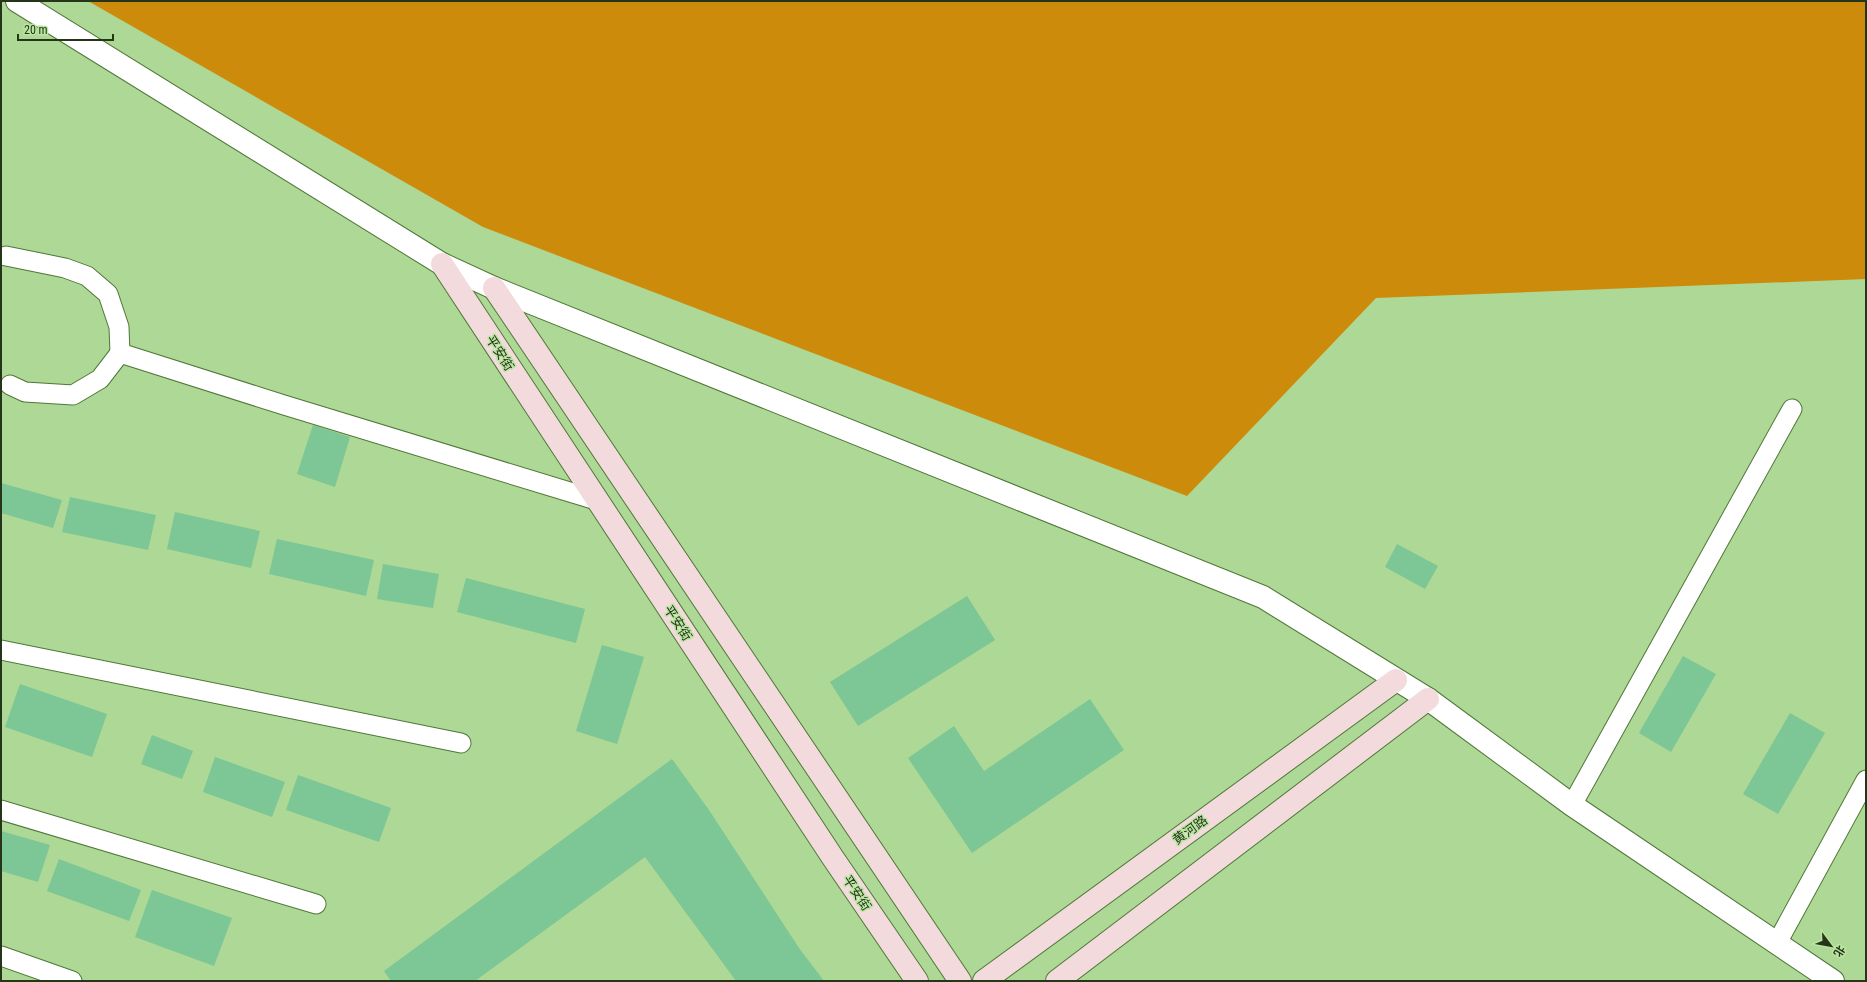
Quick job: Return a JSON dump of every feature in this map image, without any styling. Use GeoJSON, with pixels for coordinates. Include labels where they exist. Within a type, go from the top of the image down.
{"type":"FeatureCollection","features":[{"type":"Feature","properties":{"kind":"main road","name":"平安街"},"geometry":{"type":"LineString","coordinates":[[442,264],[829,852],[917,981]]}},
{"type":"Feature","properties":{"kind":"main road"},"geometry":{"type":"LineString","coordinates":[[494,288],[960,981]]}},
{"type":"Feature","properties":{"kind":"main road","name":"黄河路"},"geometry":{"type":"LineString","coordinates":[[984,981],[1396,680]]}},
{"type":"Feature","properties":{"kind":"main road"},"geometry":{"type":"LineString","coordinates":[[1057,981],[1428,699]]}},
{"type":"Feature","properties":{"kind":"street"},"geometry":{"type":"LineString","coordinates":[[17,1],[442,264],[494,288],[1263,597],[1428,699],[1572,804],[1833,981]]}},
{"type":"Feature","properties":{"kind":"lane"},"geometry":{"type":"LineString","coordinates":[[6,256],[65,268],[87,276],[108,294],[119,327],[120,353],[100,379],[73,395],[25,392],[10,385]]}},
{"type":"Feature","properties":{"kind":"lane"},"geometry":{"type":"LineString","coordinates":[[120,353],[284,405],[596,500]]}},
{"type":"Feature","properties":{"kind":"lane"},"geometry":{"type":"LineString","coordinates":[[1572,804],[1792,409]]}},
{"type":"Feature","properties":{"kind":"lane"},"geometry":{"type":"LineString","coordinates":[[1,650],[461,743]]}},
{"type":"Feature","properties":{"kind":"lane"},"geometry":{"type":"LineString","coordinates":[[1777,943],[1866,780]]}},
{"type":"Feature","properties":{"kind":"lane"},"geometry":{"type":"LineString","coordinates":[[1,810],[316,904]]}},
{"type":"Feature","properties":{"kind":"lane"},"geometry":{"type":"LineString","coordinates":[[1,956],[72,981]]}},
{"type":"Feature","properties":{"kind":"shaded area"},"geometry":{"type":"Polygon","coordinates":[[[88,1],[1866,1],[1866,279],[1376,298],[1187,496],[483,227],[88,1]]]}},
{"type":"Feature","properties":{"kind":"building"},"geometry":{"type":"Polygon","coordinates":[[[313,425],[350,437],[335,487],[297,474],[313,425]]]}},
{"type":"Feature","properties":{"kind":"building"},"geometry":{"type":"Polygon","coordinates":[[[1,483],[62,500],[53,528],[1,513],[1,483]]]}},
{"type":"Feature","properties":{"kind":"building"},"geometry":{"type":"Polygon","coordinates":[[[70,497],[156,515],[148,550],[62,532],[70,497]]]}},
{"type":"Feature","properties":{"kind":"building"},"geometry":{"type":"Polygon","coordinates":[[[175,512],[260,531],[251,568],[167,549],[175,512]]]}},
{"type":"Feature","properties":{"kind":"building"},"geometry":{"type":"Polygon","coordinates":[[[277,539],[374,560],[366,596],[269,574],[277,539]]]}},
{"type":"Feature","properties":{"kind":"building"},"geometry":{"type":"Polygon","coordinates":[[[1397,544],[1438,566],[1425,589],[1385,567],[1397,544]]]}},
{"type":"Feature","properties":{"kind":"building"},"geometry":{"type":"Polygon","coordinates":[[[383,564],[439,574],[433,608],[377,599],[383,564]]]}},
{"type":"Feature","properties":{"kind":"building"},"geometry":{"type":"Polygon","coordinates":[[[466,578],[585,609],[576,643],[457,612],[466,578]]]}},
{"type":"Feature","properties":{"kind":"building"},"geometry":{"type":"Polygon","coordinates":[[[967,596],[995,640],[858,726],[830,682],[967,596]]]}},
{"type":"Feature","properties":{"kind":"building"},"geometry":{"type":"Polygon","coordinates":[[[602,645],[644,657],[617,744],[576,731],[602,645]]]}},
{"type":"Feature","properties":{"kind":"building"},"geometry":{"type":"Polygon","coordinates":[[[1683,656],[1716,674],[1671,752],[1639,733],[1683,656]]]}},
{"type":"Feature","properties":{"kind":"building"},"geometry":{"type":"Polygon","coordinates":[[[20,684],[107,714],[92,757],[5,727],[20,684]]]}},
{"type":"Feature","properties":{"kind":"building"},"geometry":{"type":"Polygon","coordinates":[[[1090,699],[1124,750],[972,853],[908,758],[954,726],[984,771],[1090,699]]]}},
{"type":"Feature","properties":{"kind":"building"},"geometry":{"type":"Polygon","coordinates":[[[1790,713],[1825,733],[1778,814],[1743,794],[1790,713]]]}},
{"type":"Feature","properties":{"kind":"building"},"geometry":{"type":"Polygon","coordinates":[[[152,735],[193,751],[182,779],[141,764],[152,735]]]}},
{"type":"Feature","properties":{"kind":"building"},"geometry":{"type":"Polygon","coordinates":[[[215,757],[285,782],[272,817],[203,792],[215,757]]]}},
{"type":"Feature","properties":{"kind":"building"},"geometry":{"type":"Polygon","coordinates":[[[672,759],[709,810],[799,948],[824,981],[736,981],[645,857],[475,981],[391,981],[384,971],[672,759]]]}},
{"type":"Feature","properties":{"kind":"building"},"geometry":{"type":"Polygon","coordinates":[[[298,775],[391,808],[379,842],[286,810],[298,775]]]}},
{"type":"Feature","properties":{"kind":"building"},"geometry":{"type":"Polygon","coordinates":[[[1,831],[50,845],[38,882],[1,871],[1,831]]]}},
{"type":"Feature","properties":{"kind":"building"},"geometry":{"type":"Polygon","coordinates":[[[59,859],[141,890],[129,921],[47,891],[59,859]]]}},
{"type":"Feature","properties":{"kind":"building"},"geometry":{"type":"Polygon","coordinates":[[[152,890],[232,918],[214,966],[135,937],[152,890]]]}}]}
